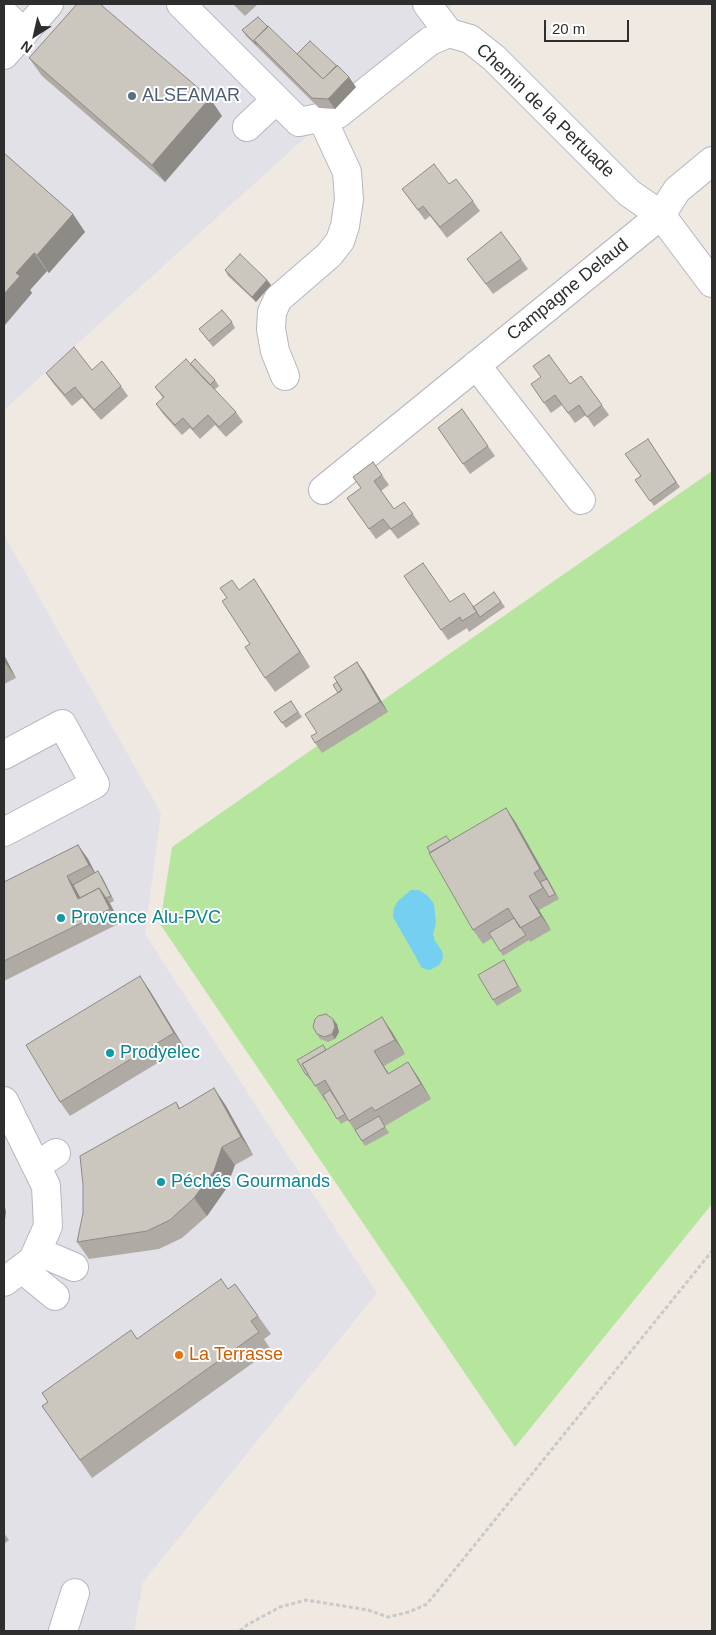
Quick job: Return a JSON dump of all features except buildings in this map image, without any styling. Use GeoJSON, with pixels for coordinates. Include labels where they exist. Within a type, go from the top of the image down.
{"type":"FeatureCollection","features":[{"type":"Feature","properties":{"kind":"street"},"geometry":{"type":"LineString","coordinates":[[181,4],[299,122],[338,114],[430,41],[449,33],[427,4]]}},
{"type":"Feature","properties":{"kind":"street"},"geometry":{"type":"LineString","coordinates":[[4,55],[48,5],[70,22]]}},
{"type":"Feature","properties":{"kind":"street"},"geometry":{"type":"LineString","coordinates":[[4,14],[24,33]]}},
{"type":"Feature","properties":{"kind":"street","name":"Chemin de la Pertuade"},"geometry":{"type":"LineString","coordinates":[[449,33],[470,39],[494,58],[629,193],[661,214]]}},
{"type":"Feature","properties":{"kind":"street"},"geometry":{"type":"LineString","coordinates":[[247,127],[276,100]]}},
{"type":"Feature","properties":{"kind":"street"},"geometry":{"type":"LineString","coordinates":[[284,376],[275,351],[271,329],[272,312],[278,299],[329,255],[340,241],[345,226],[349,199],[347,172],[322,118]]}},
{"type":"Feature","properties":{"kind":"street"},"geometry":{"type":"LineString","coordinates":[[712,161],[677,190],[661,214],[712,284]]}},
{"type":"Feature","properties":{"kind":"street","name":"Campagne Delaud"},"geometry":{"type":"LineString","coordinates":[[322,490],[661,214]]}},
{"type":"Feature","properties":{"kind":"street"},"geometry":{"type":"LineString","coordinates":[[476,365],[581,500]]}},
{"type":"Feature","properties":{"kind":"street"},"geometry":{"type":"LineString","coordinates":[[4,755],[62,724],[95,784],[4,832]]}},
{"type":"Feature","properties":{"kind":"street"},"geometry":{"type":"LineString","coordinates":[[7,1114],[46,1160],[48,1226],[21,1267]]}},
{"type":"Feature","properties":{"kind":"street"},"geometry":{"type":"LineString","coordinates":[[21,1267],[74,1267]]}},
{"type":"Feature","properties":{"kind":"street"},"geometry":{"type":"LineString","coordinates":[[21,1267],[55,1296]]}},
{"type":"Feature","properties":{"kind":"street"},"geometry":{"type":"LineString","coordinates":[[63,1631],[75,1593]]}},
{"type":"Feature","properties":{"kind":"path"},"geometry":{"type":"LineString","coordinates":[[240,1631],[247,1625],[280,1607],[306,1600],[368,1610],[388,1617],[409,1612],[427,1604],[712,1251]]}},
{"type":"Feature","properties":{"kind":"shaded area"},"geometry":{"type":"Polygon","coordinates":[[[4,4],[453,4],[4,410],[4,4]]]}},
{"type":"Feature","properties":{"kind":"shaded area"},"geometry":{"type":"Polygon","coordinates":[[[4,535],[161,813],[145,934],[377,1293],[143,1582],[134,1631],[4,1631],[4,535]]]}},
{"type":"Feature","properties":{"kind":"green space"},"geometry":{"type":"Polygon","coordinates":[[[712,471],[712,1204],[515,1447],[160,924],[172,847],[712,471]]]}},
{"type":"Feature","properties":{"kind":"water"},"geometry":{"type":"Polygon","coordinates":[[[411,890],[419,890],[428,896],[434,904],[436,923],[433,934],[435,941],[442,951],[443,958],[439,965],[430,970],[422,968],[393,917],[394,908],[398,901],[411,890]]]}},
{"type":"Feature","properties":{"kind":"place","name":"ALSEAMAR"},"geometry":{"type":"Point","coordinates":[132,96]}},
{"type":"Feature","properties":{"kind":"place","name":"Provence Alu-PVC"},"geometry":{"type":"Point","coordinates":[61,918]}},
{"type":"Feature","properties":{"kind":"place","name":"Prodyelec"},"geometry":{"type":"Point","coordinates":[110,1053]}},
{"type":"Feature","properties":{"kind":"place","name":"Péchés Gourmands"},"geometry":{"type":"Point","coordinates":[161,1182]}},
{"type":"Feature","properties":{"kind":"place","name":"La Terrasse"},"geometry":{"type":"Point","coordinates":[179,1355]}}]}
